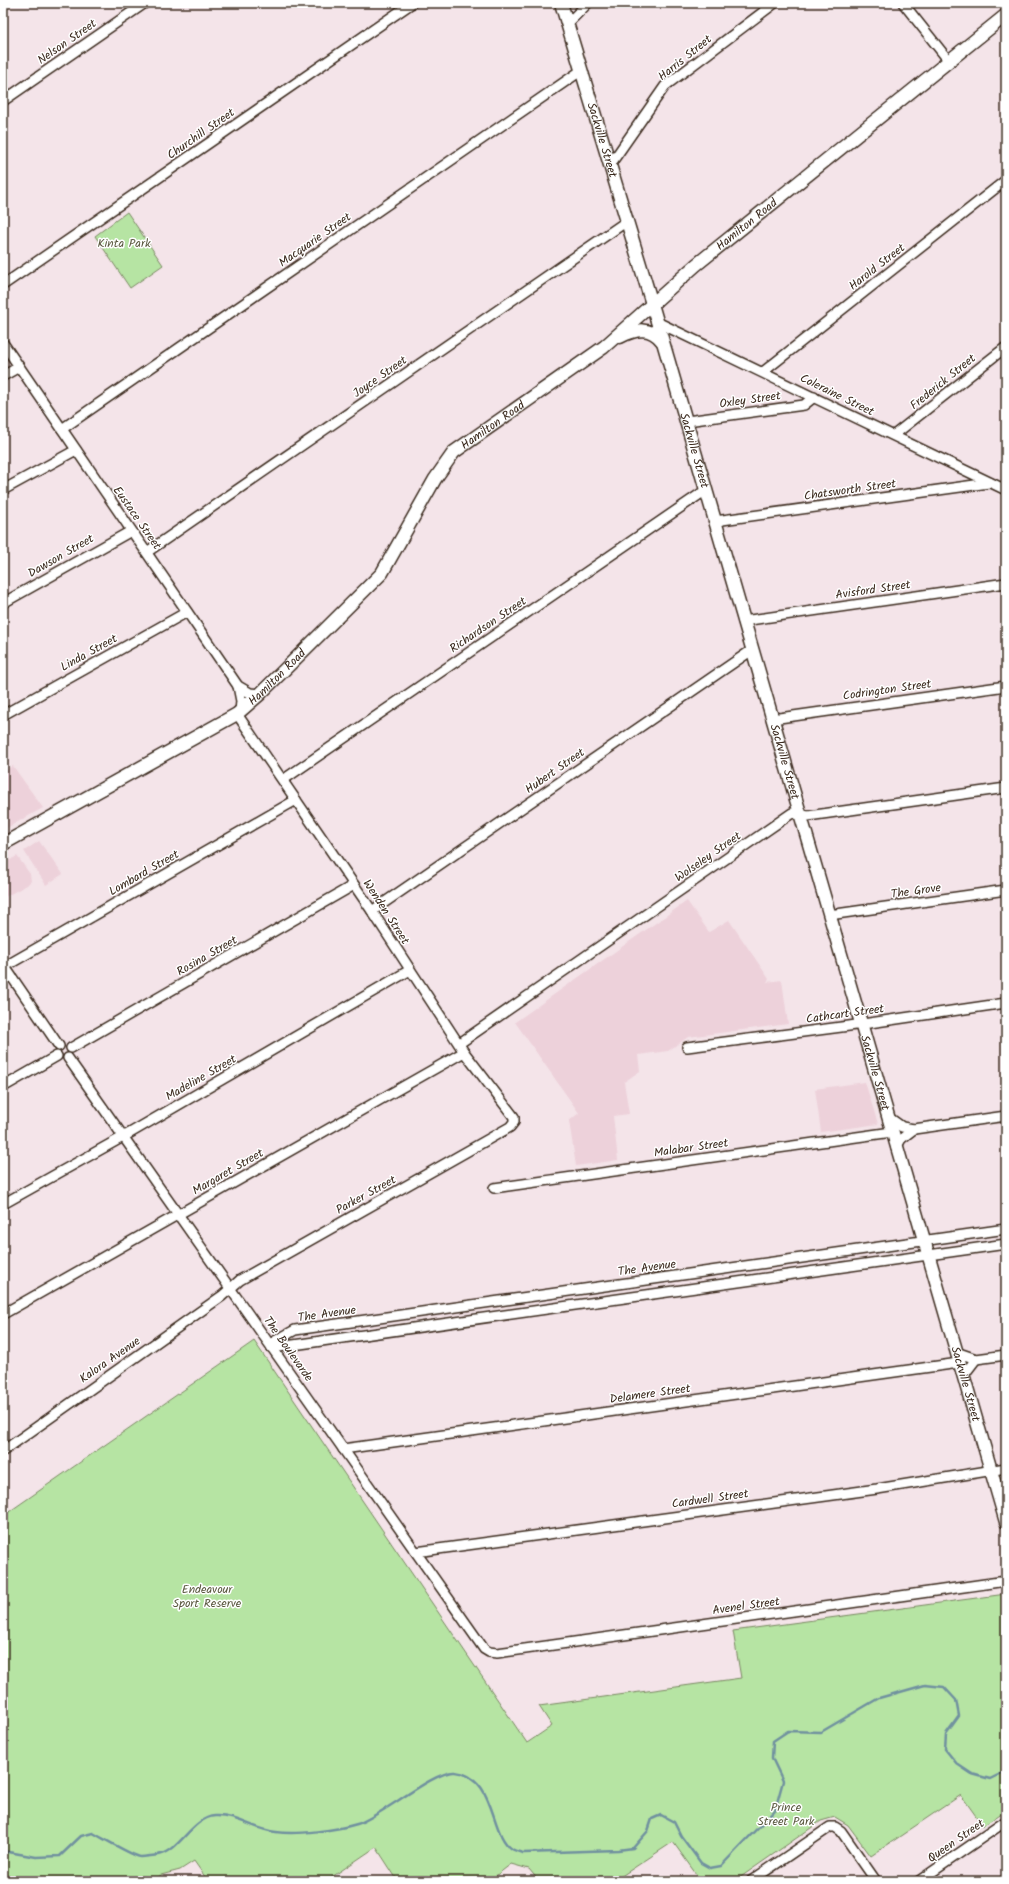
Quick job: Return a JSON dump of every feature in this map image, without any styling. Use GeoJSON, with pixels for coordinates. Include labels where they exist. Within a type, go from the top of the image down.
{"type":"FeatureCollection","features":[{"type":"Feature","properties":{"kind":"main road","name":"Sackville Street"},"geometry":{"type":"LineString","coordinates":[[561,3],[687,422],[743,621],[1006,1522]]}},
{"type":"Feature","properties":{"kind":"main road","name":"Hamilton Road"},"geometry":{"type":"LineString","coordinates":[[3,844],[238,713],[260,694],[382,573],[435,479],[454,452],[604,347],[696,264],[1006,15]]}},
{"type":"Feature","properties":{"kind":"main road"},"geometry":{"type":"LineString","coordinates":[[604,347],[621,336],[642,330],[653,332],[663,342]]}},
{"type":"Feature","properties":{"kind":"street","name":"Nelson Street"},"geometry":{"type":"LineString","coordinates":[[3,101],[145,3]]}},
{"type":"Feature","properties":{"kind":"street","name":"Churchill Street"},"geometry":{"type":"LineString","coordinates":[[3,285],[412,3]]}},
{"type":"Feature","properties":{"kind":"street"},"geometry":{"type":"LineString","coordinates":[[567,24],[588,3]]}},
{"type":"Feature","properties":{"kind":"street","name":"Harris Street"},"geometry":{"type":"LineString","coordinates":[[610,165],[666,86],[775,3]]}},
{"type":"Feature","properties":{"kind":"street"},"geometry":{"type":"LineString","coordinates":[[903,3],[949,60]]}},
{"type":"Feature","properties":{"kind":"street","name":"Macquarie Street"},"geometry":{"type":"LineString","coordinates":[[62,429],[582,70]]}},
{"type":"Feature","properties":{"kind":"street","name":"Harold Street"},"geometry":{"type":"LineString","coordinates":[[763,372],[1006,180]]}},
{"type":"Feature","properties":{"kind":"street","name":"Joyce Street"},"geometry":{"type":"LineString","coordinates":[[147,552],[627,221]]}},
{"type":"Feature","properties":{"kind":"street","name":"Coleraine Street"},"geometry":{"type":"LineString","coordinates":[[657,322],[1006,490]]}},
{"type":"Feature","properties":{"kind":"street","name":"Eustace Street"},"geometry":{"type":"LineString","coordinates":[[3,343],[238,686]]}},
{"type":"Feature","properties":{"kind":"street","name":"Frederick Street"},"geometry":{"type":"LineString","coordinates":[[894,436],[1006,346]]}},
{"type":"Feature","properties":{"kind":"street"},"geometry":{"type":"LineString","coordinates":[[3,376],[19,367]]}},
{"type":"Feature","properties":{"kind":"street","name":"Oxley Street"},"geometry":{"type":"LineString","coordinates":[[687,422],[804,405],[814,397]]}},
{"type":"Feature","properties":{"kind":"street"},"geometry":{"type":"LineString","coordinates":[[3,490],[76,450]]}},
{"type":"Feature","properties":{"kind":"street","name":"Chatsworth Street"},"geometry":{"type":"LineString","coordinates":[[715,521],[989,483]]}},
{"type":"Feature","properties":{"kind":"street","name":"Richardson Street"},"geometry":{"type":"LineString","coordinates":[[283,780],[706,490]]}},
{"type":"Feature","properties":{"kind":"street","name":"Dawson Street"},"geometry":{"type":"LineString","coordinates":[[3,603],[131,530]]}},
{"type":"Feature","properties":{"kind":"street","name":"Avisford Street"},"geometry":{"type":"LineString","coordinates":[[743,621],[1006,583]]}},
{"type":"Feature","properties":{"kind":"street","name":"Linda Street"},"geometry":{"type":"LineString","coordinates":[[3,715],[187,612]]}},
{"type":"Feature","properties":{"kind":"street","name":"Hubert Street"},"geometry":{"type":"LineString","coordinates":[[372,911],[752,650]]}},
{"type":"Feature","properties":{"kind":"street"},"geometry":{"type":"LineString","coordinates":[[238,686],[247,692],[260,694]]}},
{"type":"Feature","properties":{"kind":"street"},"geometry":{"type":"LineString","coordinates":[[238,686],[241,701],[238,713]]}},
{"type":"Feature","properties":{"kind":"street","name":"Codrington Street"},"geometry":{"type":"LineString","coordinates":[[772,719],[1006,686]]}},
{"type":"Feature","properties":{"kind":"street","name":"Wenden Street"},"geometry":{"type":"LineString","coordinates":[[238,713],[372,911],[460,1043],[464,1052],[514,1117],[514,1122]]}},
{"type":"Feature","properties":{"kind":"street","name":"Wolseley Street"},"geometry":{"type":"LineString","coordinates":[[460,1043],[792,813],[800,813],[808,816],[1006,788]]}},
{"type":"Feature","properties":{"kind":"street","name":"Lombard Street"},"geometry":{"type":"LineString","coordinates":[[3,965],[11,963],[296,800]]}},
{"type":"Feature","properties":{"kind":"street","name":"Rosina Street"},"geometry":{"type":"LineString","coordinates":[[71,1048],[354,885]]}},
{"type":"Feature","properties":{"kind":"street","name":"The Grove"},"geometry":{"type":"LineString","coordinates":[[829,915],[1006,890]]}},
{"type":"Feature","properties":{"kind":"street"},"geometry":{"type":"LineString","coordinates":[[3,965],[59,1046]]}},
{"type":"Feature","properties":{"kind":"street","name":"Madeline Street"},"geometry":{"type":"LineString","coordinates":[[3,1204],[124,1136],[410,970]]}},
{"type":"Feature","properties":{"kind":"street","name":"Cathcart Street"},"geometry":{"type":"LineString","coordinates":[[687,1047],[1006,1003]]}},
{"type":"Feature","properties":{"kind":"street"},"geometry":{"type":"LineString","coordinates":[[64,1044],[71,1048],[72,1054],[64,1060],[58,1056],[56,1052],[59,1046],[64,1044]]}},
{"type":"Feature","properties":{"kind":"street","name":"Margaret Street"},"geometry":{"type":"LineString","coordinates":[[3,1314],[464,1052]]}},
{"type":"Feature","properties":{"kind":"street"},"geometry":{"type":"LineString","coordinates":[[3,1087],[58,1056]]}},
{"type":"Feature","properties":{"kind":"street","name":"The Boulevarde"},"geometry":{"type":"LineString","coordinates":[[68,1058],[484,1649],[489,1652]]}},
{"type":"Feature","properties":{"kind":"street"},"geometry":{"type":"LineString","coordinates":[[888,1117],[902,1127],[914,1129],[1006,1116]]}},
{"type":"Feature","properties":{"kind":"street","name":"Parker Street"},"geometry":{"type":"LineString","coordinates":[[231,1290],[237,1282],[246,1276],[510,1127],[514,1122]]}},
{"type":"Feature","properties":{"kind":"street"},"geometry":{"type":"LineString","coordinates":[[896,1148],[901,1139],[914,1129]]}},
{"type":"Feature","properties":{"kind":"street","name":"Malabar Street"},"geometry":{"type":"LineString","coordinates":[[494,1188],[892,1132]]}},
{"type":"Feature","properties":{"kind":"street","name":"The Avenue"},"geometry":{"type":"LineString","coordinates":[[272,1348],[275,1341],[295,1330],[1006,1229]]}},
{"type":"Feature","properties":{"kind":"street"},"geometry":{"type":"LineString","coordinates":[[272,1348],[1006,1244]]}},
{"type":"Feature","properties":{"kind":"street","name":"Kalora Avenue"},"geometry":{"type":"LineString","coordinates":[[3,1450],[231,1290]]}},
{"type":"Feature","properties":{"kind":"street","name":"Delamere Street"},"geometry":{"type":"LineString","coordinates":[[343,1449],[958,1357],[976,1359],[1006,1355]]}},
{"type":"Feature","properties":{"kind":"street"},"geometry":{"type":"LineString","coordinates":[[963,1376],[976,1359]]}},
{"type":"Feature","properties":{"kind":"street","name":"Cardwell Street"},"geometry":{"type":"LineString","coordinates":[[416,1552],[877,1489],[1006,1468]]}},
{"type":"Feature","properties":{"kind":"street","name":"Avenel Street"},"geometry":{"type":"LineString","coordinates":[[489,1652],[497,1653],[1006,1581]]}},
{"type":"Feature","properties":{"kind":"street","name":"Queen Street"},"geometry":{"type":"LineString","coordinates":[[919,1881],[1006,1821]]}},
{"type":"Feature","properties":{"kind":"street"},"geometry":{"type":"LineString","coordinates":[[751,1881],[830,1827],[835,1827],[841,1831],[876,1881]]}},
{"type":"Feature","properties":{"kind":"shaded area"},"geometry":{"type":"Polygon","coordinates":[[[13,766],[43,808],[3,830],[3,771],[13,766]]]}},
{"type":"Feature","properties":{"kind":"shaded area"},"geometry":{"type":"Polygon","coordinates":[[[39,841],[63,874],[46,885],[24,851],[39,841]]]}},
{"type":"Feature","properties":{"kind":"shaded area"},"geometry":{"type":"Polygon","coordinates":[[[17,856],[30,874],[31,881],[27,885],[3,898],[3,864],[17,856]]]}},
{"type":"Feature","properties":{"kind":"shaded area"},"geometry":{"type":"Polygon","coordinates":[[[687,901],[709,932],[729,920],[769,979],[767,982],[782,980],[788,1024],[688,1037],[668,1051],[638,1055],[640,1071],[624,1082],[629,1114],[613,1116],[618,1160],[576,1166],[569,1121],[579,1113],[515,1022],[687,901]]]}},
{"type":"Feature","properties":{"kind":"shaded area"},"geometry":{"type":"Polygon","coordinates":[[[865,1082],[878,1124],[821,1132],[815,1089],[865,1082]]]}},
{"type":"Feature","properties":{"kind":"green space","name":"Kinta Park"},"geometry":{"type":"Polygon","coordinates":[[[127,212],[163,265],[130,288],[95,236],[127,212]]]}},
{"type":"Feature","properties":{"kind":"green space"},"geometry":{"type":"Polygon","coordinates":[[[254,1341],[527,1743],[552,1726],[539,1706],[741,1678],[733,1631],[1006,1594],[1006,1810],[983,1826],[961,1795],[871,1856],[848,1825],[835,1817],[821,1821],[735,1881],[701,1881],[673,1842],[614,1881],[539,1881],[529,1869],[511,1864],[489,1881],[398,1881],[376,1847],[326,1881],[208,1881],[194,1861],[180,1870],[161,1875],[152,1881],[121,1881],[118,1878],[114,1881],[3,1881],[3,1516],[254,1341]]]}},
{"type":"Feature","properties":{"kind":"waterway"},"geometry":{"type":"LineString","coordinates":[[3,1851],[36,1857],[60,1856],[81,1836],[93,1833],[137,1856],[157,1855],[162,1854],[174,1847],[193,1827],[200,1822],[215,1816],[231,1818],[268,1831],[285,1833],[339,1828],[367,1820],[434,1778],[446,1773],[455,1772],[469,1776],[478,1784],[491,1807],[499,1831],[505,1842],[516,1851],[523,1853],[618,1850],[633,1848],[648,1831],[652,1819],[661,1815],[674,1822],[681,1836],[701,1863],[710,1868],[721,1866],[775,1810],[783,1781],[772,1758],[773,1741],[788,1731],[821,1732],[879,1698],[925,1685],[944,1687],[956,1700],[959,1716],[946,1734],[945,1749],[957,1764],[972,1774],[990,1779],[1006,1771]]}},
{"type":"Feature","properties":{"kind":"park label","name":"Endeavour Sport Reserve"},"geometry":{"type":"Point","coordinates":[207,1596]}},
{"type":"Feature","properties":{"kind":"park label","name":"Prince Street Park"},"geometry":{"type":"Point","coordinates":[786,1814]}}]}
